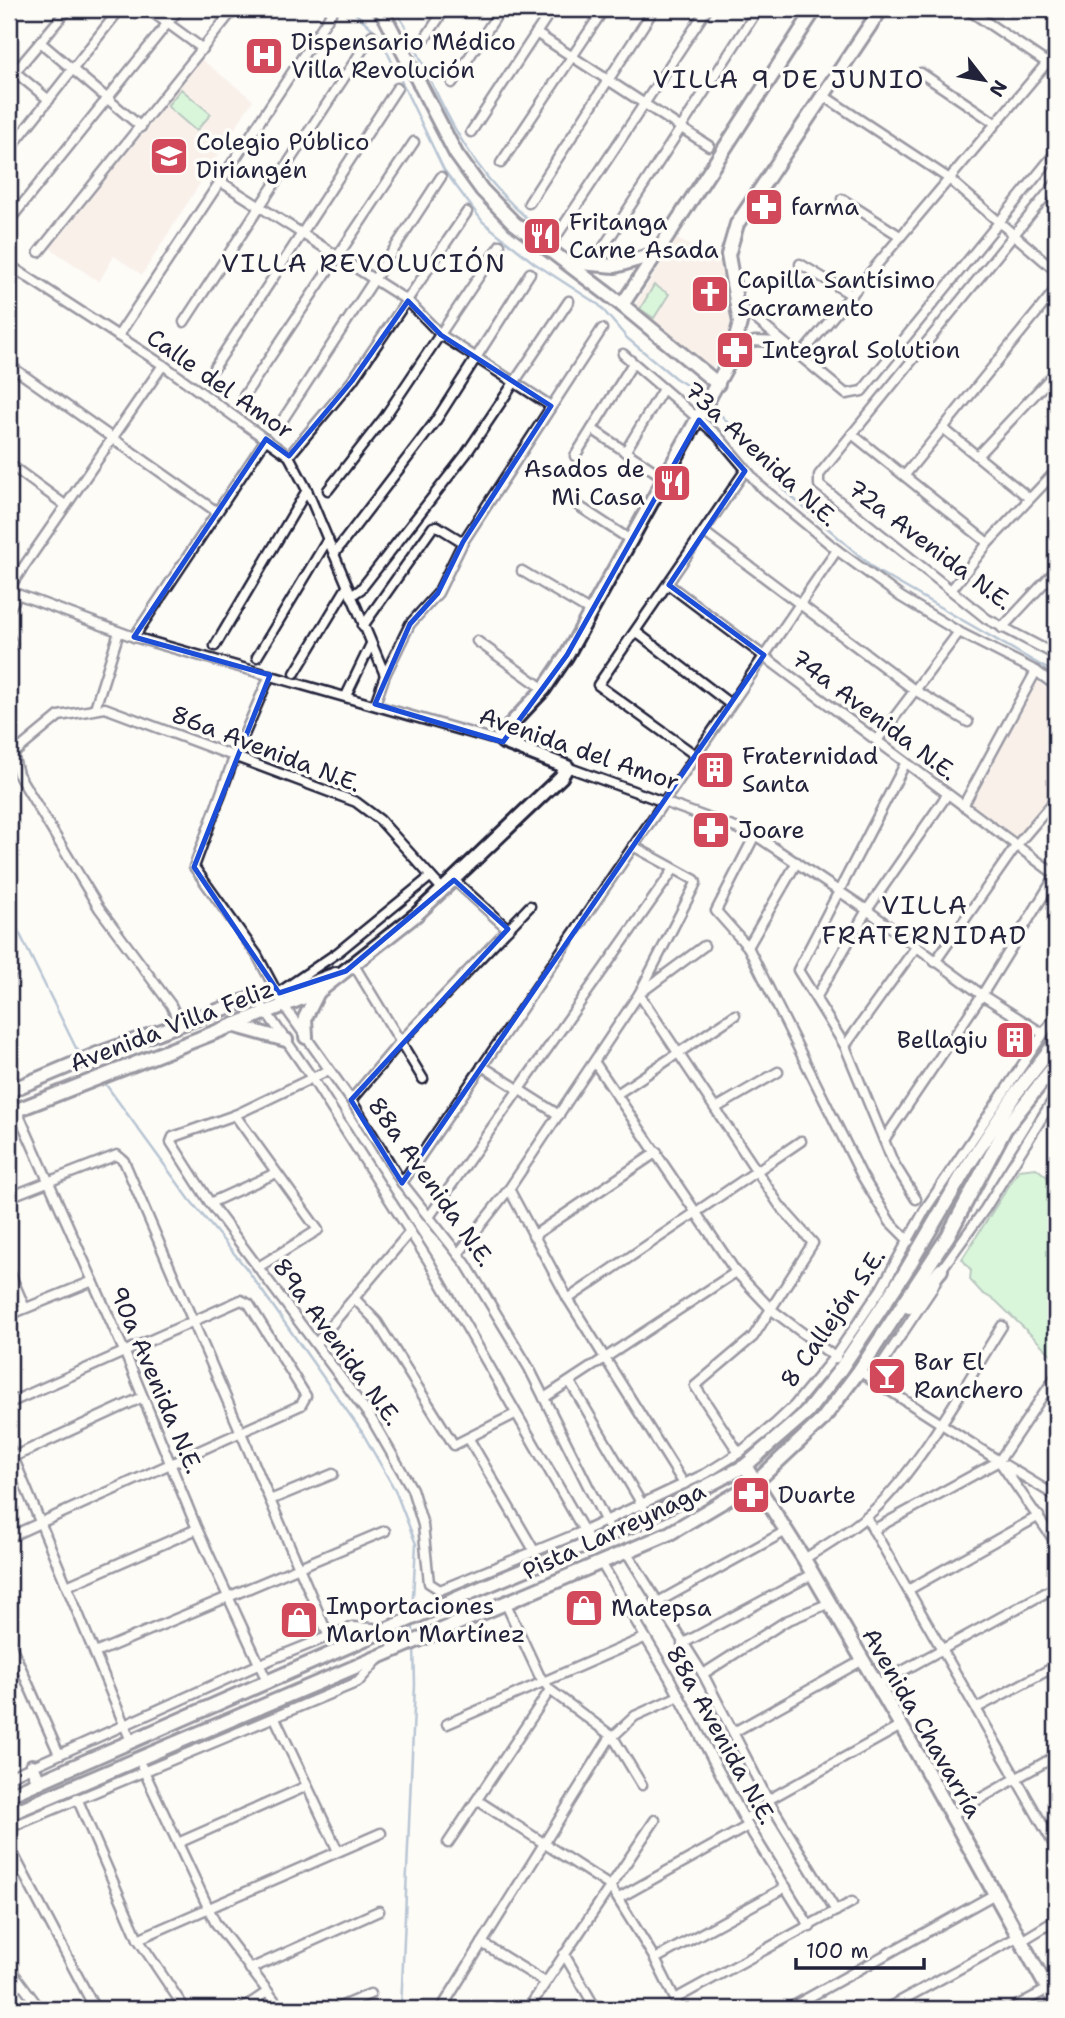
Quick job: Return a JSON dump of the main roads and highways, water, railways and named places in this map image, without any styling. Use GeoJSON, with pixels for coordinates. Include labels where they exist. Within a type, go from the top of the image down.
{"type":"FeatureCollection","features":[{"type":"Feature","properties":{"kind":"waterway"},"geometry":{"type":"LineString","coordinates":[[351,9],[379,35],[444,170],[483,222],[534,263],[599,305],[627,338],[675,378],[704,396]]}},
{"type":"Feature","properties":{"kind":"waterway"},"geometry":{"type":"LineString","coordinates":[[394,9],[406,27],[443,107],[471,155],[506,199],[529,220]]}},
{"type":"Feature","properties":{"kind":"waterway"},"geometry":{"type":"LineString","coordinates":[[711,403],[786,492],[877,571],[1056,674]]}},
{"type":"Feature","properties":{"kind":"waterway"},"geometry":{"type":"LineString","coordinates":[[9,912],[76,1048],[82,1055]]}},
{"type":"Feature","properties":{"kind":"waterway"},"geometry":{"type":"LineString","coordinates":[[90,1062],[98,1073]]}},
{"type":"Feature","properties":{"kind":"waterway"},"geometry":{"type":"LineString","coordinates":[[104,1082],[190,1200],[246,1268],[362,1432],[395,1490],[416,1544],[412,1614]]}},
{"type":"Feature","properties":{"kind":"waterway"},"geometry":{"type":"LineString","coordinates":[[413,1621],[413,1639]]}},
{"type":"Feature","properties":{"kind":"waterway"},"geometry":{"type":"LineString","coordinates":[[401,2009],[415,1685],[414,1645]]}},
{"type":"Feature","properties":{"kind":"place","name":"Dispensario Médico Villa Revolución"},"geometry":{"type":"Point","coordinates":[264,56]}},
{"type":"Feature","properties":{"kind":"place","name":"Colegio Público Diriangén"},"geometry":{"type":"Point","coordinates":[169,156]}},
{"type":"Feature","properties":{"kind":"place","name":"farma"},"geometry":{"type":"Point","coordinates":[764,207]}},
{"type":"Feature","properties":{"kind":"place","name":"Fritanga Carne Asada"},"geometry":{"type":"Point","coordinates":[542,236]}},
{"type":"Feature","properties":{"kind":"place","name":"Capilla Santísimo Sacramento"},"geometry":{"type":"Point","coordinates":[710,294]}},
{"type":"Feature","properties":{"kind":"place","name":"Integral Solution"},"geometry":{"type":"Point","coordinates":[735,350]}},
{"type":"Feature","properties":{"kind":"place","name":"Asados de Mi Casa"},"geometry":{"type":"Point","coordinates":[672,483]}},
{"type":"Feature","properties":{"kind":"place","name":"Fraternidad Santa"},"geometry":{"type":"Point","coordinates":[715,770]}},
{"type":"Feature","properties":{"kind":"place","name":"Joare"},"geometry":{"type":"Point","coordinates":[711,830]}},
{"type":"Feature","properties":{"kind":"place","name":"Bellagiu"},"geometry":{"type":"Point","coordinates":[1015,1040]}},
{"type":"Feature","properties":{"kind":"place","name":"Bar El Ranchero"},"geometry":{"type":"Point","coordinates":[887,1376]}},
{"type":"Feature","properties":{"kind":"place","name":"Duarte"},"geometry":{"type":"Point","coordinates":[751,1495]}},
{"type":"Feature","properties":{"kind":"place","name":"Matepsa"},"geometry":{"type":"Point","coordinates":[584,1608]}},
{"type":"Feature","properties":{"kind":"place","name":"Importaciones Marlon Martínez"},"geometry":{"type":"Point","coordinates":[299,1620]}},
{"type":"Feature","properties":{"kind":"district","name":"VILLA 9 DE JUNIO"},"geometry":{"type":"Point","coordinates":[789,79]}},
{"type":"Feature","properties":{"kind":"district","name":"VILLA REVOLUCIÓN"},"geometry":{"type":"Point","coordinates":[364,263]}},
{"type":"Feature","properties":{"kind":"district","name":"VILLA FRATERNIDAD"},"geometry":{"type":"Point","coordinates":[925,920]}}]}
